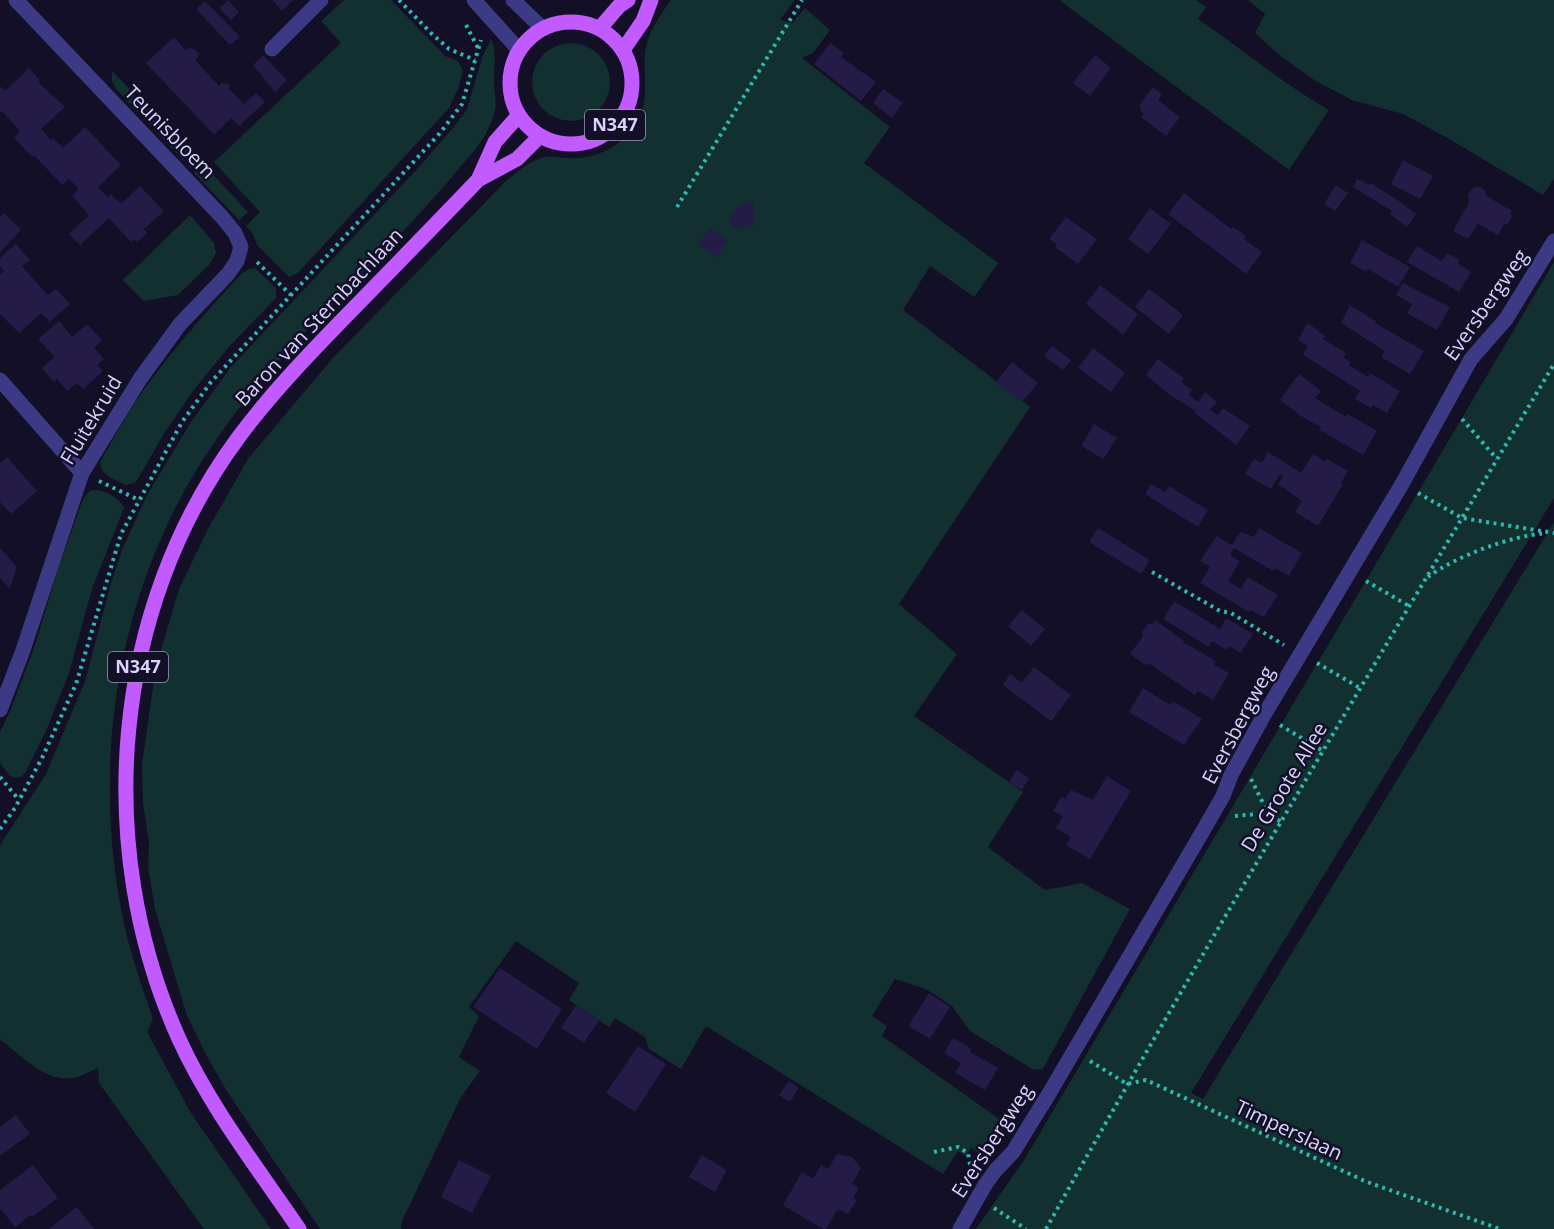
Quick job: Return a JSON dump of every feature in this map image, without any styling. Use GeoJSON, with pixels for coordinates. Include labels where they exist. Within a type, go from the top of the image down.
{"type":"FeatureCollection","features":[{"type":"Feature","properties":{"kind":"main road"},"geometry":{"type":"LineString","coordinates":[[519,50],[527,40],[543,29],[566,22],[589,24],[600,28],[619,6],[628,0]]}},
{"type":"Feature","properties":{"kind":"main road"},"geometry":{"type":"LineString","coordinates":[[623,50],[643,21],[651,0]]}},
{"type":"Feature","properties":{"kind":"main road","name":"N347"},"geometry":{"type":"LineString","coordinates":[[519,50],[510,76],[510,89],[519,115],[528,127],[540,136],[554,142],[584,143],[597,139],[610,131],[628,107],[632,93],[631,71],[623,50],[600,28]]}},
{"type":"Feature","properties":{"kind":"main road","name":"Baron van Sternbachlaan"},"geometry":{"type":"LineString","coordinates":[[478,180],[495,142],[519,115]]}},
{"type":"Feature","properties":{"kind":"main road","name":"Baron van Sternbachlaan"},"geometry":{"type":"LineString","coordinates":[[299,1229],[216,1106],[180,1040],[154,973],[134,894],[129,846],[126,784],[128,733],[134,683],[159,589],[179,538],[207,486],[236,440],[269,398],[478,180],[517,159],[540,136]]}},
{"type":"Feature","properties":{"kind":"street","name":"Teunisbloem"},"geometry":{"type":"LineString","coordinates":[[16,0],[222,217],[235,233],[241,247]]}},
{"type":"Feature","properties":{"kind":"street"},"geometry":{"type":"LineString","coordinates":[[272,48],[321,0]]}},
{"type":"Feature","properties":{"kind":"street"},"geometry":{"type":"LineString","coordinates":[[474,0],[519,50]]}},
{"type":"Feature","properties":{"kind":"street"},"geometry":{"type":"LineString","coordinates":[[513,0],[543,29]]}},
{"type":"Feature","properties":{"kind":"street","name":"Eversbergweg"},"geometry":{"type":"LineString","coordinates":[[960,1229],[995,1171],[1012,1152],[1214,813],[1264,716],[1402,484],[1471,358],[1506,319],[1554,241]]}},
{"type":"Feature","properties":{"kind":"street","name":"Fluitekruid"},"geometry":{"type":"LineString","coordinates":[[0,710],[22,653],[81,473],[140,379],[180,324],[228,274],[237,261],[241,247]]}},
{"type":"Feature","properties":{"kind":"street"},"geometry":{"type":"LineString","coordinates":[[0,380],[81,473]]}},
{"type":"Feature","properties":{"kind":"path"},"geometry":{"type":"LineString","coordinates":[[399,0],[449,49],[475,60]]}},
{"type":"Feature","properties":{"kind":"path"},"geometry":{"type":"LineString","coordinates":[[677,207],[802,0]]}},
{"type":"Feature","properties":{"kind":"path"},"geometry":{"type":"LineString","coordinates":[[241,247],[291,295]]}},
{"type":"Feature","properties":{"kind":"path","name":"De Groote Allee"},"geometry":{"type":"LineString","coordinates":[[1046,1229],[1127,1083],[1554,364]]}},
{"type":"Feature","properties":{"kind":"path"},"geometry":{"type":"LineString","coordinates":[[1447,403],[1497,459]]}},
{"type":"Feature","properties":{"kind":"path"},"geometry":{"type":"LineString","coordinates":[[81,473],[139,500]]}},
{"type":"Feature","properties":{"kind":"path"},"geometry":{"type":"LineString","coordinates":[[1402,484],[1462,518],[1554,533]]}},
{"type":"Feature","properties":{"kind":"path"},"geometry":{"type":"LineString","coordinates":[[1425,580],[1451,563],[1518,537],[1554,533]]}},
{"type":"Feature","properties":{"kind":"path"},"geometry":{"type":"LineString","coordinates":[[1349,571],[1409,606]]}},
{"type":"Feature","properties":{"kind":"path"},"geometry":{"type":"LineString","coordinates":[[1152,572],[1220,611],[1231,613],[1360,688]]}},
{"type":"Feature","properties":{"kind":"path"},"geometry":{"type":"LineString","coordinates":[[1264,716],[1323,751]]}},
{"type":"Feature","properties":{"kind":"path"},"geometry":{"type":"LineString","coordinates":[[1241,757],[1244,769],[1268,813],[1281,822]]}},
{"type":"Feature","properties":{"kind":"path"},"geometry":{"type":"LineString","coordinates":[[0,777],[19,800]]}},
{"type":"Feature","properties":{"kind":"path"},"geometry":{"type":"LineString","coordinates":[[1214,813],[1234,816],[1268,813]]}},
{"type":"Feature","properties":{"kind":"path","name":"Timperslaan"},"geometry":{"type":"LineString","coordinates":[[1074,1049],[1127,1083],[1146,1080],[1367,1182],[1500,1229]]}},
{"type":"Feature","properties":{"kind":"path"},"geometry":{"type":"LineString","coordinates":[[934,1152],[956,1146],[968,1153]]}},
{"type":"Feature","properties":{"kind":"path"},"geometry":{"type":"LineString","coordinates":[[980,1194],[988,1204],[1026,1229]]}},
{"type":"Feature","properties":{"kind":"green space"},"geometry":{"type":"Polygon","coordinates":[[[344,0],[391,0],[445,56],[458,61],[463,71],[449,108],[298,273],[289,277],[257,245],[253,234],[246,226],[260,212],[214,162],[341,43],[321,21],[344,0]]]}},
{"type":"Feature","properties":{"kind":"green space"},"geometry":{"type":"Polygon","coordinates":[[[671,0],[795,0],[780,20],[792,23],[805,8],[830,30],[813,53],[802,58],[890,127],[864,163],[998,263],[974,297],[930,266],[903,310],[1030,407],[899,604],[957,654],[914,716],[1023,792],[988,847],[1045,890],[1082,883],[1130,909],[1043,1069],[1034,1070],[970,1031],[952,1006],[926,989],[895,979],[872,1016],[887,1026],[882,1036],[1005,1123],[984,1157],[971,1148],[966,1156],[958,1151],[943,1174],[706,1026],[681,1069],[649,1049],[645,1037],[615,1018],[609,1027],[569,1000],[579,983],[516,941],[469,1007],[479,1016],[459,1057],[480,1071],[461,1097],[402,1221],[401,1229],[320,1229],[228,1093],[205,1053],[186,1013],[155,909],[148,867],[149,842],[143,803],[142,764],[156,667],[179,589],[208,529],[248,459],[331,360],[506,181],[539,159],[579,158],[595,155],[610,149],[623,139],[639,119],[643,109],[646,46],[655,25],[671,0]]]}},
{"type":"Feature","properties":{"kind":"green space"},"geometry":{"type":"Polygon","coordinates":[[[1059,0],[1196,0],[1206,7],[1198,19],[1279,78],[1329,110],[1289,170],[1059,0]]]}},
{"type":"Feature","properties":{"kind":"green space"},"geometry":{"type":"Polygon","coordinates":[[[1248,0],[1554,0],[1554,179],[1543,195],[1403,114],[1352,100],[1314,80],[1278,54],[1255,33],[1265,14],[1248,0]]]}},
{"type":"Feature","properties":{"kind":"green space"},"geometry":{"type":"Polygon","coordinates":[[[491,39],[495,56],[496,108],[484,137],[398,237],[289,349],[212,445],[170,519],[149,567],[133,617],[121,668],[113,720],[110,772],[111,824],[116,877],[125,928],[153,1019],[147,1032],[191,1113],[271,1229],[204,1229],[99,1083],[98,1068],[72,1078],[52,1076],[33,1066],[0,1039],[0,845],[46,774],[85,681],[122,550],[147,495],[191,422],[231,367],[419,167],[457,123],[467,109],[482,58],[491,39]]]}},
{"type":"Feature","properties":{"kind":"green space"},"geometry":{"type":"Polygon","coordinates":[[[571,43],[586,46],[599,54],[607,67],[610,82],[607,97],[599,110],[586,118],[571,121],[556,118],[543,110],[535,97],[532,82],[535,67],[543,54],[556,46],[571,43]]]}},
{"type":"Feature","properties":{"kind":"green space"},"geometry":{"type":"Polygon","coordinates":[[[112,71],[191,152],[183,160],[116,89],[112,81],[112,71]]]}},
{"type":"Feature","properties":{"kind":"green space"},"geometry":{"type":"Polygon","coordinates":[[[203,164],[248,212],[239,220],[194,173],[203,164]]]}},
{"type":"Feature","properties":{"kind":"green space"},"geometry":{"type":"Polygon","coordinates":[[[190,215],[214,243],[216,253],[210,264],[178,295],[144,301],[123,280],[190,215]]]}},
{"type":"Feature","properties":{"kind":"green space"},"geometry":{"type":"Polygon","coordinates":[[[1554,262],[1554,498],[1191,1093],[1203,1099],[1554,522],[1554,1229],[976,1229],[1024,1160],[1554,262]]]}},
{"type":"Feature","properties":{"kind":"green space"},"geometry":{"type":"Polygon","coordinates":[[[255,268],[276,288],[276,298],[228,348],[193,391],[165,432],[136,482],[126,485],[109,476],[103,471],[100,462],[143,391],[178,345],[228,288],[241,274],[255,268]]]}},
{"type":"Feature","properties":{"kind":"green space"},"geometry":{"type":"Polygon","coordinates":[[[96,490],[112,495],[124,507],[92,589],[69,673],[46,731],[25,773],[15,778],[10,776],[0,763],[0,732],[34,648],[58,569],[83,499],[90,491],[96,490]]]}},
{"type":"Feature","properties":{"kind":"building"},"geometry":{"type":"Polygon","coordinates":[[[228,0],[239,12],[231,20],[219,8],[228,0]]]}},
{"type":"Feature","properties":{"kind":"building"},"geometry":{"type":"Polygon","coordinates":[[[272,0],[293,0],[282,11],[272,0]]]}},
{"type":"Feature","properties":{"kind":"building"},"geometry":{"type":"Polygon","coordinates":[[[205,1],[240,37],[230,45],[196,9],[205,1]]]}},
{"type":"Feature","properties":{"kind":"building"},"geometry":{"type":"Polygon","coordinates":[[[174,37],[186,51],[188,48],[198,52],[198,58],[195,60],[219,86],[221,83],[228,84],[230,87],[228,88],[244,104],[256,93],[265,102],[239,126],[231,118],[214,135],[146,63],[174,37]]]}},
{"type":"Feature","properties":{"kind":"building"},"geometry":{"type":"Polygon","coordinates":[[[830,43],[844,53],[841,57],[876,82],[861,101],[814,64],[830,43]]]}},
{"type":"Feature","properties":{"kind":"building"},"geometry":{"type":"Polygon","coordinates":[[[263,55],[287,80],[275,92],[253,65],[263,55]]]}},
{"type":"Feature","properties":{"kind":"building"},"geometry":{"type":"Polygon","coordinates":[[[1095,55],[1111,68],[1090,96],[1073,83],[1095,55]]]}},
{"type":"Feature","properties":{"kind":"building"},"geometry":{"type":"Polygon","coordinates":[[[29,68],[40,80],[38,82],[65,107],[41,129],[51,140],[53,138],[63,148],[85,127],[121,165],[98,187],[108,197],[111,194],[121,204],[140,186],[164,211],[144,229],[147,233],[137,242],[134,239],[131,242],[109,218],[80,245],[69,234],[89,215],[72,196],[79,189],[69,179],[62,185],[34,155],[32,157],[14,138],[20,131],[2,111],[0,113],[0,86],[5,91],[29,68]]]}},
{"type":"Feature","properties":{"kind":"building"},"geometry":{"type":"Polygon","coordinates":[[[1153,87],[1162,94],[1158,100],[1180,117],[1166,136],[1141,117],[1143,114],[1139,105],[1153,87]]]}},
{"type":"Feature","properties":{"kind":"building"},"geometry":{"type":"Polygon","coordinates":[[[883,89],[903,103],[892,118],[873,103],[883,89]]]}},
{"type":"Feature","properties":{"kind":"building"},"geometry":{"type":"Polygon","coordinates":[[[1403,160],[1433,176],[1420,199],[1391,184],[1403,160]]]}},
{"type":"Feature","properties":{"kind":"building"},"geometry":{"type":"Polygon","coordinates":[[[1357,179],[1370,185],[1371,183],[1416,214],[1407,227],[1390,214],[1392,211],[1353,187],[1357,179]]]}},
{"type":"Feature","properties":{"kind":"building"},"geometry":{"type":"Polygon","coordinates":[[[1336,185],[1348,193],[1335,211],[1324,204],[1336,185]]]}},
{"type":"Feature","properties":{"kind":"building"},"geometry":{"type":"Polygon","coordinates":[[[1478,186],[1487,196],[1512,211],[1510,213],[1512,217],[1508,224],[1504,224],[1498,235],[1478,224],[1468,239],[1453,231],[1469,202],[1468,195],[1478,186]]]}},
{"type":"Feature","properties":{"kind":"building"},"geometry":{"type":"Polygon","coordinates":[[[1184,193],[1231,229],[1233,227],[1246,236],[1244,239],[1262,252],[1246,274],[1168,214],[1184,193]]]}},
{"type":"Feature","properties":{"kind":"building"},"geometry":{"type":"Polygon","coordinates":[[[753,202],[755,226],[732,229],[730,216],[741,204],[753,202]]]}},
{"type":"Feature","properties":{"kind":"building"},"geometry":{"type":"Polygon","coordinates":[[[1150,208],[1171,224],[1148,254],[1128,239],[1150,208]]]}},
{"type":"Feature","properties":{"kind":"building"},"geometry":{"type":"Polygon","coordinates":[[[4,213],[21,230],[0,252],[0,217],[4,213]]]}},
{"type":"Feature","properties":{"kind":"building"},"geometry":{"type":"Polygon","coordinates":[[[1066,217],[1097,239],[1078,264],[1055,247],[1057,245],[1049,239],[1066,217]]]}},
{"type":"Feature","properties":{"kind":"building"},"geometry":{"type":"Polygon","coordinates":[[[710,228],[728,241],[716,257],[698,244],[710,228]]]}},
{"type":"Feature","properties":{"kind":"building"},"geometry":{"type":"Polygon","coordinates":[[[1362,240],[1410,267],[1398,287],[1368,269],[1367,272],[1350,263],[1362,240]]]}},
{"type":"Feature","properties":{"kind":"building"},"geometry":{"type":"Polygon","coordinates":[[[16,244],[30,260],[22,266],[35,281],[48,295],[56,289],[70,304],[50,322],[41,313],[19,333],[0,314],[0,274],[4,271],[0,266],[0,258],[16,244]]]}},
{"type":"Feature","properties":{"kind":"building"},"geometry":{"type":"Polygon","coordinates":[[[1417,246],[1442,261],[1447,253],[1460,260],[1458,264],[1471,272],[1459,292],[1407,262],[1417,246]]]}},
{"type":"Feature","properties":{"kind":"building"},"geometry":{"type":"Polygon","coordinates":[[[1403,283],[1450,307],[1437,330],[1407,313],[1412,304],[1396,295],[1403,283]]]}},
{"type":"Feature","properties":{"kind":"building"},"geometry":{"type":"Polygon","coordinates":[[[1100,285],[1138,314],[1123,335],[1086,304],[1100,285]]]}},
{"type":"Feature","properties":{"kind":"building"},"geometry":{"type":"Polygon","coordinates":[[[1149,289],[1183,315],[1169,334],[1135,307],[1149,289]]]}},
{"type":"Feature","properties":{"kind":"building"},"geometry":{"type":"Polygon","coordinates":[[[1350,305],[1376,321],[1375,323],[1424,351],[1410,374],[1381,357],[1385,351],[1341,323],[1350,305]]]}},
{"type":"Feature","properties":{"kind":"building"},"geometry":{"type":"Polygon","coordinates":[[[59,321],[72,337],[87,324],[102,340],[94,348],[104,359],[97,365],[103,371],[83,389],[77,383],[67,391],[57,379],[54,382],[42,368],[55,357],[38,339],[59,321]]]}},
{"type":"Feature","properties":{"kind":"building"},"geometry":{"type":"Polygon","coordinates":[[[1308,323],[1325,336],[1323,339],[1346,353],[1343,358],[1351,362],[1349,365],[1368,377],[1370,373],[1400,391],[1387,413],[1373,405],[1371,408],[1355,399],[1360,391],[1303,355],[1308,346],[1298,340],[1308,323]]]}},
{"type":"Feature","properties":{"kind":"building"},"geometry":{"type":"Polygon","coordinates":[[[1052,346],[1071,360],[1063,370],[1044,356],[1052,346]]]}},
{"type":"Feature","properties":{"kind":"building"},"geometry":{"type":"Polygon","coordinates":[[[1093,348],[1125,373],[1111,392],[1078,368],[1093,348]]]}},
{"type":"Feature","properties":{"kind":"building"},"geometry":{"type":"Polygon","coordinates":[[[1158,359],[1184,378],[1181,382],[1192,390],[1189,395],[1198,402],[1205,392],[1217,402],[1210,410],[1218,415],[1223,408],[1250,426],[1236,445],[1195,413],[1196,411],[1171,396],[1146,375],[1158,359]]]}},
{"type":"Feature","properties":{"kind":"building"},"geometry":{"type":"Polygon","coordinates":[[[1012,362],[1038,383],[1022,402],[996,382],[1012,362]]]}},
{"type":"Feature","properties":{"kind":"building"},"geometry":{"type":"Polygon","coordinates":[[[1299,374],[1321,391],[1315,398],[1346,417],[1348,414],[1377,431],[1363,455],[1320,430],[1321,427],[1301,416],[1280,400],[1299,374]]]}},
{"type":"Feature","properties":{"kind":"building"},"geometry":{"type":"Polygon","coordinates":[[[1094,424],[1117,438],[1103,459],[1081,446],[1094,424]]]}},
{"type":"Feature","properties":{"kind":"building"},"geometry":{"type":"Polygon","coordinates":[[[1268,452],[1301,473],[1313,454],[1325,462],[1327,459],[1348,471],[1341,483],[1343,484],[1318,526],[1295,512],[1302,501],[1278,484],[1283,477],[1280,474],[1271,489],[1245,474],[1254,459],[1262,463],[1268,452]]]}},
{"type":"Feature","properties":{"kind":"building"},"geometry":{"type":"Polygon","coordinates":[[[7,457],[37,491],[11,514],[0,502],[0,463],[7,457]]]}},
{"type":"Feature","properties":{"kind":"building"},"geometry":{"type":"Polygon","coordinates":[[[1151,484],[1165,492],[1169,486],[1208,510],[1198,527],[1145,494],[1151,484]]]}},
{"type":"Feature","properties":{"kind":"building"},"geometry":{"type":"Polygon","coordinates":[[[1098,528],[1150,560],[1141,574],[1089,542],[1098,528]]]}},
{"type":"Feature","properties":{"kind":"building"},"geometry":{"type":"Polygon","coordinates":[[[1259,528],[1302,553],[1289,576],[1275,568],[1273,571],[1234,548],[1230,555],[1240,561],[1228,581],[1241,589],[1248,577],[1278,595],[1264,617],[1250,610],[1249,612],[1200,583],[1210,567],[1200,561],[1217,536],[1232,545],[1240,532],[1254,537],[1259,528]]]}},
{"type":"Feature","properties":{"kind":"building"},"geometry":{"type":"Polygon","coordinates":[[[0,548],[17,567],[10,589],[0,578],[0,548]]]}},
{"type":"Feature","properties":{"kind":"building"},"geometry":{"type":"Polygon","coordinates":[[[1174,601],[1220,629],[1226,618],[1253,634],[1241,653],[1229,646],[1227,650],[1212,641],[1209,647],[1163,619],[1174,601]]]}},
{"type":"Feature","properties":{"kind":"building"},"geometry":{"type":"Polygon","coordinates":[[[1022,610],[1045,629],[1031,646],[1008,626],[1022,610]]]}},
{"type":"Feature","properties":{"kind":"building"},"geometry":{"type":"Polygon","coordinates":[[[1155,620],[1183,642],[1216,661],[1214,665],[1229,673],[1213,700],[1198,691],[1195,695],[1148,663],[1146,665],[1130,654],[1143,636],[1142,632],[1148,624],[1152,624],[1155,620]]]}},
{"type":"Feature","properties":{"kind":"building"},"geometry":{"type":"Polygon","coordinates":[[[1034,667],[1071,695],[1051,721],[1003,685],[1010,674],[1022,683],[1034,667]]]}},
{"type":"Feature","properties":{"kind":"building"},"geometry":{"type":"Polygon","coordinates":[[[1143,688],[1170,705],[1173,701],[1202,719],[1184,745],[1129,712],[1143,688]]]}},
{"type":"Feature","properties":{"kind":"building"},"geometry":{"type":"Polygon","coordinates":[[[1016,770],[1029,778],[1022,790],[1009,782],[1016,770]]]}},
{"type":"Feature","properties":{"kind":"building"},"geometry":{"type":"Polygon","coordinates":[[[1107,776],[1131,791],[1090,859],[1066,845],[1071,837],[1056,828],[1063,816],[1053,811],[1061,797],[1065,799],[1071,790],[1093,800],[1107,776]]]}},
{"type":"Feature","properties":{"kind":"building"},"geometry":{"type":"Polygon","coordinates":[[[500,968],[562,1009],[537,1049],[473,1007],[500,968]]]}},
{"type":"Feature","properties":{"kind":"building"},"geometry":{"type":"Polygon","coordinates":[[[929,993],[950,1007],[930,1039],[908,1026],[929,993]]]}},
{"type":"Feature","properties":{"kind":"building"},"geometry":{"type":"Polygon","coordinates":[[[576,1005],[599,1020],[584,1043],[561,1028],[576,1005]]]}},
{"type":"Feature","properties":{"kind":"building"},"geometry":{"type":"Polygon","coordinates":[[[953,1038],[972,1049],[970,1052],[998,1068],[985,1090],[955,1073],[961,1063],[944,1053],[953,1038]]]}},
{"type":"Feature","properties":{"kind":"building"},"geometry":{"type":"Polygon","coordinates":[[[638,1046],[666,1064],[635,1112],[606,1093],[638,1046]]]}},
{"type":"Feature","properties":{"kind":"building"},"geometry":{"type":"Polygon","coordinates":[[[789,1081],[799,1088],[790,1102],[779,1095],[789,1081]]]}},
{"type":"Feature","properties":{"kind":"building"},"geometry":{"type":"Polygon","coordinates":[[[16,1115],[30,1134],[0,1156],[0,1127],[16,1115]]]}},
{"type":"Feature","properties":{"kind":"building"},"geometry":{"type":"Polygon","coordinates":[[[837,1154],[852,1157],[861,1168],[852,1184],[859,1188],[853,1198],[857,1200],[848,1214],[838,1209],[826,1229],[823,1229],[783,1205],[802,1172],[813,1179],[821,1165],[828,1169],[837,1154]]]}},
{"type":"Feature","properties":{"kind":"building"},"geometry":{"type":"Polygon","coordinates":[[[702,1155],[727,1170],[715,1192],[689,1177],[702,1155]]]}},
{"type":"Feature","properties":{"kind":"building"},"geometry":{"type":"Polygon","coordinates":[[[459,1160],[491,1176],[472,1213],[441,1197],[459,1160]]]}},
{"type":"Feature","properties":{"kind":"building"},"geometry":{"type":"Polygon","coordinates":[[[33,1165],[58,1198],[15,1227],[0,1208],[0,1190],[33,1165]]]}},
{"type":"Feature","properties":{"kind":"building"},"geometry":{"type":"Polygon","coordinates":[[[77,1207],[94,1229],[49,1229],[77,1207]]]}}]}
